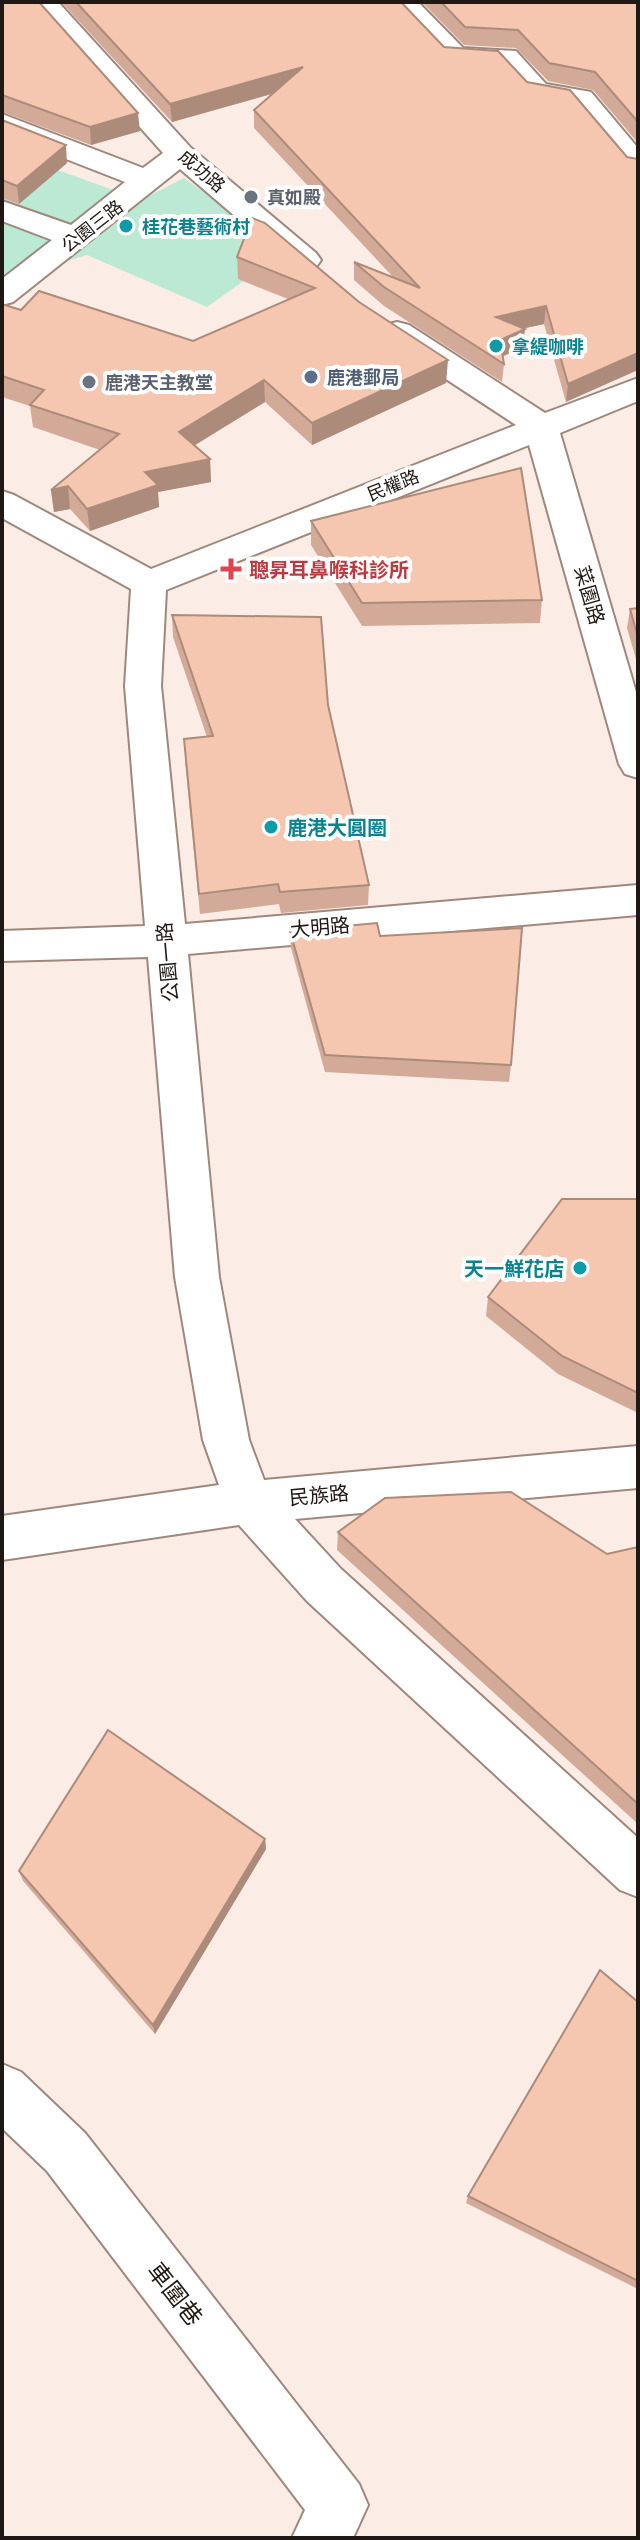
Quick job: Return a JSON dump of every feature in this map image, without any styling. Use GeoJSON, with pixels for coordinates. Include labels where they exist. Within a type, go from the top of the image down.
{"type":"FeatureCollection","features":[{"type":"Feature","properties":{"kind":"street","name":"成功路"},"geometry":{"type":"LineString","coordinates":[[42,2],[78,38],[180,154],[325,276]]}},
{"type":"Feature","properties":{"kind":"street"},"geometry":{"type":"LineString","coordinates":[[401,2],[434,32],[455,57],[506,57],[536,91],[580,98],[638,167]]}},
{"type":"Feature","properties":{"kind":"street"},"geometry":{"type":"LineString","coordinates":[[2,123],[149,181]]}},
{"type":"Feature","properties":{"kind":"street","name":"公園三路"},"geometry":{"type":"LineString","coordinates":[[2,295],[180,154]]}},
{"type":"Feature","properties":{"kind":"street"},"geometry":{"type":"LineString","coordinates":[[2,210],[77,238]]}},
{"type":"Feature","properties":{"kind":"street"},"geometry":{"type":"LineString","coordinates":[[371,315],[541,426]]}},
{"type":"Feature","properties":{"kind":"street","name":"民權路"},"geometry":{"type":"LineString","coordinates":[[149,583],[638,389]]}},
{"type":"Feature","properties":{"kind":"street","name":"菜園路"},"geometry":{"type":"LineString","coordinates":[[541,426],[638,764]]}},
{"type":"Feature","properties":{"kind":"street"},"geometry":{"type":"LineString","coordinates":[[2,503],[149,583]]}},
{"type":"Feature","properties":{"kind":"street","name":"公園一路"},"geometry":{"type":"LineString","coordinates":[[149,583],[143,686],[197,1277],[226,1440],[249,1502]]}},
{"type":"Feature","properties":{"kind":"street","name":"大明路"},"geometry":{"type":"LineString","coordinates":[[2,946],[165,941],[638,900]]}},
{"type":"Feature","properties":{"kind":"street","name":"民族路"},"geometry":{"type":"LineString","coordinates":[[2,1538],[249,1502],[638,1467]]}},
{"type":"Feature","properties":{"kind":"street"},"geometry":{"type":"LineString","coordinates":[[249,1502],[324,1585],[638,1872]]}},
{"type":"Feature","properties":{"kind":"street","name":"車圍巷"},"geometry":{"type":"LineString","coordinates":[[2,2091],[66,2152],[330,2522]]}},
{"type":"Feature","properties":{"kind":"green space","name":"桂花巷藝術村"},"geometry":{"type":"Polygon","coordinates":[[[2,150],[141,200],[184,178],[286,251],[207,307],[87,255],[2,280],[2,150]]]}},
{"type":"Feature","properties":{"kind":"building"},"geometry":{"type":"Polygon","coordinates":[[[2,2],[39,2],[138,113],[90,127],[2,95],[2,2]]]}},
{"type":"Feature","properties":{"kind":"building"},"geometry":{"type":"Polygon","coordinates":[[[76,2],[401,2],[444,47],[498,51],[527,82],[570,90],[627,157],[638,159],[638,353],[568,384],[546,306],[496,317],[525,329],[500,340],[504,364],[384,287],[354,262],[420,288],[254,110],[303,67],[170,104],[76,2]]]}},
{"type":"Feature","properties":{"kind":"building"},"geometry":{"type":"Polygon","coordinates":[[[441,2],[638,2],[638,122],[595,72],[549,63],[518,30],[465,27],[441,2]]]}},
{"type":"Feature","properties":{"kind":"building"},"geometry":{"type":"Polygon","coordinates":[[[2,120],[66,145],[17,186],[2,180],[2,120]]]}},
{"type":"Feature","properties":{"kind":"building"},"geometry":{"type":"Polygon","coordinates":[[[252,218],[265,223],[359,302],[448,360],[312,423],[264,380],[179,432],[210,459],[145,472],[158,485],[87,509],[68,486],[51,490],[119,434],[30,405],[44,390],[2,376],[2,304],[21,310],[39,291],[193,341],[315,288],[237,257],[252,218]]]}},
{"type":"Feature","properties":{"kind":"building"},"geometry":{"type":"Polygon","coordinates":[[[521,468],[542,600],[362,603],[311,521],[521,468]]]}},
{"type":"Feature","properties":{"kind":"building"},"geometry":{"type":"Polygon","coordinates":[[[638,608],[638,637],[630,609],[638,608]]]}},
{"type":"Feature","properties":{"kind":"building"},"geometry":{"type":"Polygon","coordinates":[[[172,615],[321,617],[328,705],[369,885],[280,892],[278,884],[199,894],[184,739],[213,736],[172,615]]]}},
{"type":"Feature","properties":{"kind":"building"},"geometry":{"type":"Polygon","coordinates":[[[377,923],[380,936],[522,928],[511,1065],[325,1055],[290,931],[377,923]]]}},
{"type":"Feature","properties":{"kind":"building","name":"天一鮮花店"},"geometry":{"type":"Polygon","coordinates":[[[562,1199],[638,1199],[638,1393],[562,1356],[488,1297],[562,1199]]]}},
{"type":"Feature","properties":{"kind":"building"},"geometry":{"type":"Polygon","coordinates":[[[511,1492],[607,1554],[638,1547],[638,1804],[338,1532],[385,1498],[511,1492]]]}},
{"type":"Feature","properties":{"kind":"building"},"geometry":{"type":"Polygon","coordinates":[[[108,1730],[265,1839],[153,2025],[19,1871],[108,1730]]]}},
{"type":"Feature","properties":{"kind":"building"},"geometry":{"type":"Polygon","coordinates":[[[600,1970],[638,2002],[638,2281],[468,2196],[600,1970]]]}},
{"type":"Feature","properties":{"kind":"place","name":"真如殿"},"geometry":{"type":"Point","coordinates":[251,197]}},
{"type":"Feature","properties":{"kind":"place","name":"桂花巷藝術村"},"geometry":{"type":"Point","coordinates":[126,226]}},
{"type":"Feature","properties":{"kind":"place","name":"拿緹咖啡"},"geometry":{"type":"Point","coordinates":[496,346]}},
{"type":"Feature","properties":{"kind":"place","name":"鹿港郵局"},"geometry":{"type":"Point","coordinates":[311,377]}},
{"type":"Feature","properties":{"kind":"place","name":"鹿港天主教堂"},"geometry":{"type":"Point","coordinates":[89,382]}},
{"type":"Feature","properties":{"kind":"place","name":"聰昇耳鼻喉科診所"},"geometry":{"type":"Point","coordinates":[231,569]}},
{"type":"Feature","properties":{"kind":"place","name":"鹿港大圓圈"},"geometry":{"type":"Point","coordinates":[271,827]}},
{"type":"Feature","properties":{"kind":"place","name":"天一鮮花店"},"geometry":{"type":"Point","coordinates":[580,1268]}}]}
